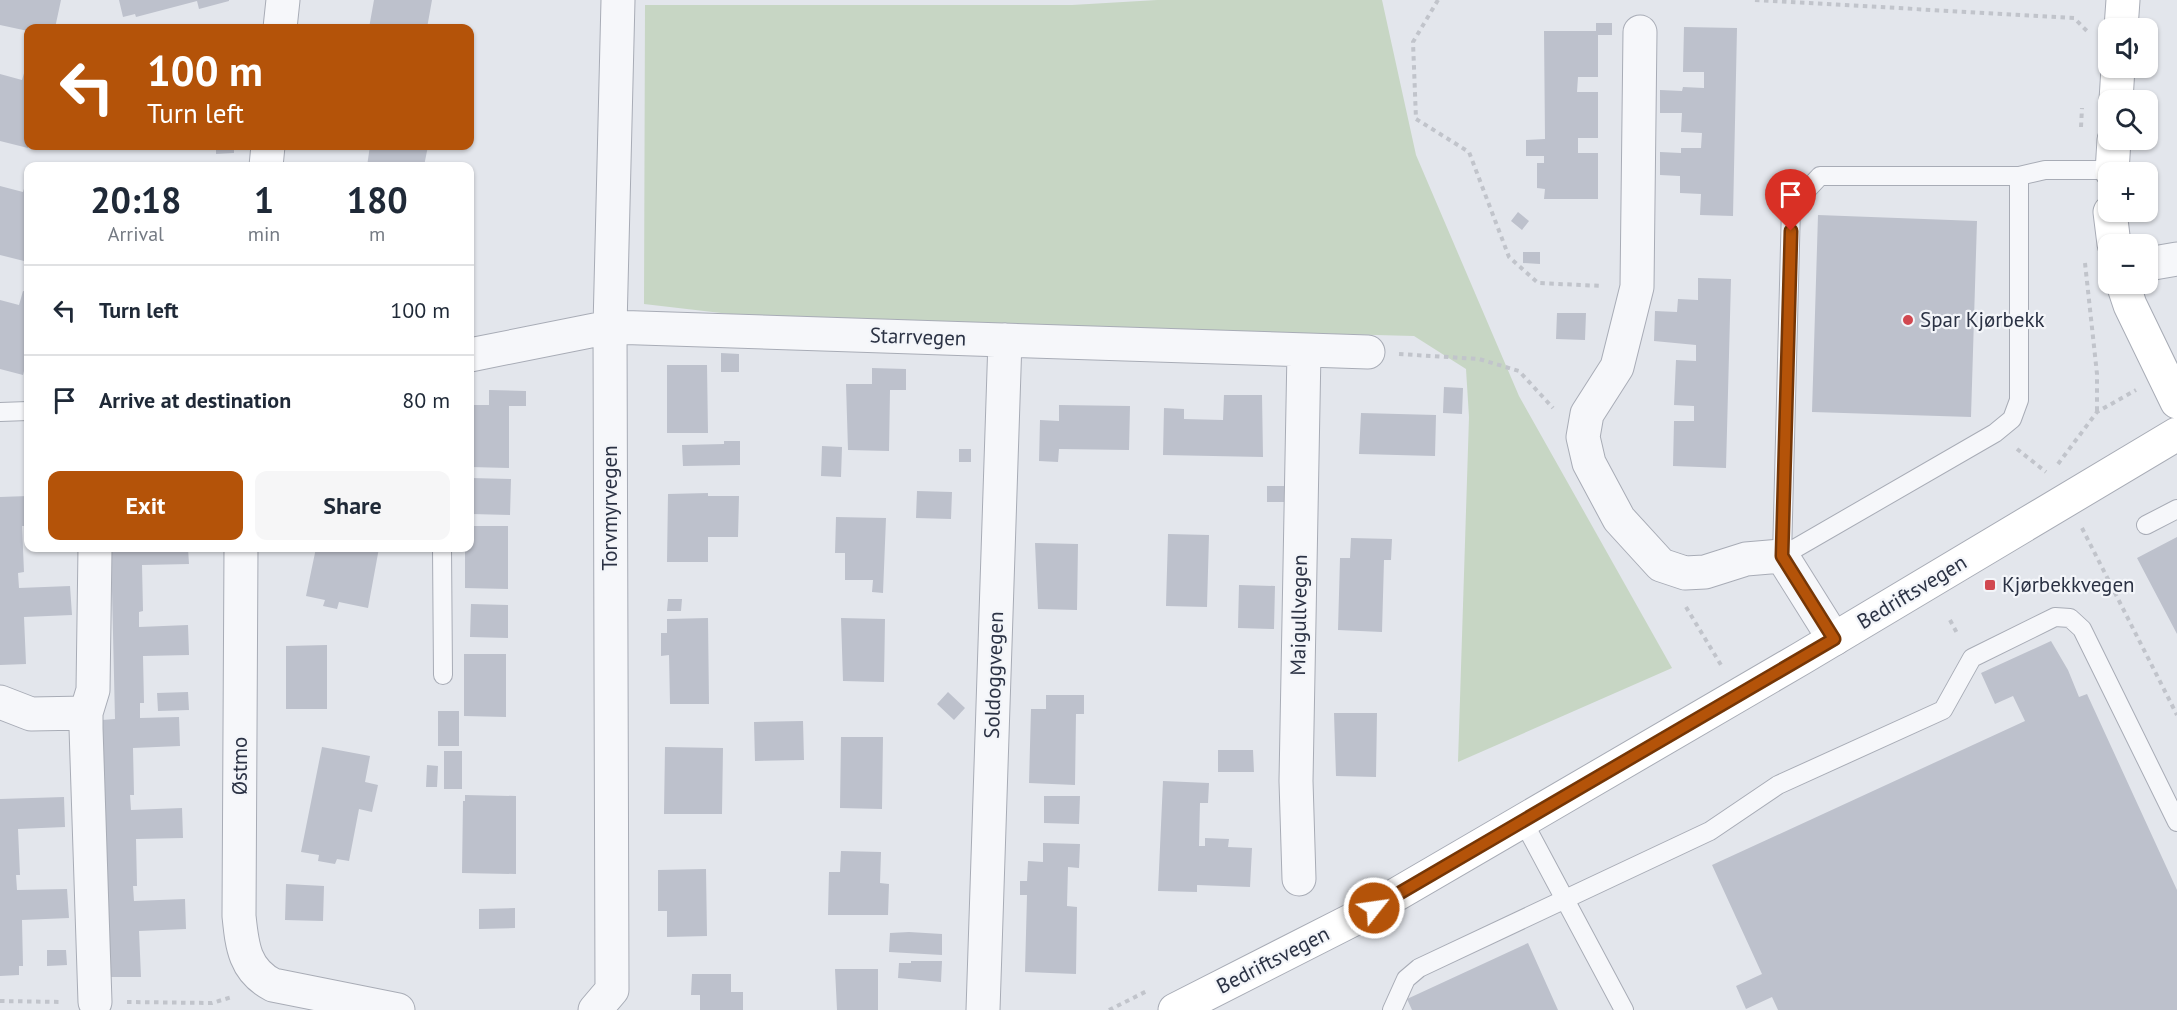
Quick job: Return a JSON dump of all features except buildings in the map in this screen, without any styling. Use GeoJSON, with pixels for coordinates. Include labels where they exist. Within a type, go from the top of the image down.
{"type":"FeatureCollection","features":[{"type":"Feature","properties":{"kind":"street"},"geometry":{"type":"LineString","coordinates":[[280,24],[283,0]]}},
{"type":"Feature","properties":{"kind":"street","name":"Torvmyrvegen"},"geometry":{"type":"LineString","coordinates":[[595,1010],[612,990],[610,327],[618,0]]}},
{"type":"Feature","properties":{"kind":"street"},"geometry":{"type":"LineString","coordinates":[[2121,18],[2122,0]]}},
{"type":"Feature","properties":{"kind":"street"},"geometry":{"type":"LineString","coordinates":[[1640,32],[1637,287],[1617,367],[1587,414],[1583,437],[1589,463],[1619,519],[1661,565],[1684,573],[1705,572],[1746,559],[1782,556],[1834,639]]}},
{"type":"Feature","properties":{"kind":"street"},"geometry":{"type":"LineString","coordinates":[[2158,262],[2177,259]]}},
{"type":"Feature","properties":{"kind":"street"},"geometry":{"type":"LineString","coordinates":[[2127,294],[2134,314],[2177,402]]}},
{"type":"Feature","properties":{"kind":"street","name":"Starrvegen"},"geometry":{"type":"LineString","coordinates":[[474,354],[610,327],[1368,352]]}},
{"type":"Feature","properties":{"kind":"street","name":"Soldoggvegen"},"geometry":{"type":"LineString","coordinates":[[983,1010],[1005,340]]}},
{"type":"Feature","properties":{"kind":"street","name":"Maigullvegen"},"geometry":{"type":"LineString","coordinates":[[1299,879],[1296,781],[1304,351]]}},
{"type":"Feature","properties":{"kind":"street","name":"Bedriftsvegen"},"geometry":{"type":"LineString","coordinates":[[1175,1010],[1356,918],[1834,639],[2177,434]]}},
{"type":"Feature","properties":{"kind":"street"},"geometry":{"type":"LineString","coordinates":[[95,552],[93,690],[86,713],[95,1002]]}},
{"type":"Feature","properties":{"kind":"street","name":"Østmo"},"geometry":{"type":"LineString","coordinates":[[241,552],[239,916],[242,949],[250,966],[260,978]]}},
{"type":"Feature","properties":{"kind":"street"},"geometry":{"type":"LineString","coordinates":[[0,702],[31,714],[86,713]]}},
{"type":"Feature","properties":{"kind":"street"},"geometry":{"type":"LineString","coordinates":[[260,978],[273,985],[307,993],[398,1010]]}},
{"type":"Feature","properties":{"kind":"lane"},"geometry":{"type":"LineString","coordinates":[[1782,556],[1791,207],[1820,176],[2019,176],[2045,170],[2078,168],[2113,161]]}},
{"type":"Feature","properties":{"kind":"lane"},"geometry":{"type":"LineString","coordinates":[[1782,556],[1995,433],[2012,418],[2019,400],[2019,176]]}},
{"type":"Feature","properties":{"kind":"lane"},"geometry":{"type":"LineString","coordinates":[[0,412],[24,411]]}},
{"type":"Feature","properties":{"kind":"lane"},"geometry":{"type":"LineString","coordinates":[[2146,525],[2177,509]]}},
{"type":"Feature","properties":{"kind":"lane"},"geometry":{"type":"LineString","coordinates":[[442,552],[443,675]]}},
{"type":"Feature","properties":{"kind":"lane"},"geometry":{"type":"LineString","coordinates":[[1392,1010],[1406,979],[1419,968],[1710,831],[1778,784],[1943,710],[1972,658],[2055,617],[2070,618],[2082,629],[2177,822]]}},
{"type":"Feature","properties":{"kind":"lane"},"geometry":{"type":"LineString","coordinates":[[1523,821],[1624,1010]]}},
{"type":"Feature","properties":{"kind":"path"},"geometry":{"type":"LineString","coordinates":[[1438,0],[1413,42],[1416,119],[1469,152],[1509,257],[1538,283],[1637,287]]}},
{"type":"Feature","properties":{"kind":"path"},"geometry":{"type":"LineString","coordinates":[[1755,0],[2074,18],[2089,32],[2088,44]]}},
{"type":"Feature","properties":{"kind":"path"},"geometry":{"type":"LineString","coordinates":[[2078,168],[2083,100]]}},
{"type":"Feature","properties":{"kind":"path"},"geometry":{"type":"LineString","coordinates":[[2097,412],[2098,294]]}},
{"type":"Feature","properties":{"kind":"path"},"geometry":{"type":"LineString","coordinates":[[1368,352],[1479,359],[1520,371],[1562,419],[1583,437]]}},
{"type":"Feature","properties":{"kind":"path"},"geometry":{"type":"LineString","coordinates":[[1995,433],[2050,475]]}},
{"type":"Feature","properties":{"kind":"path"},"geometry":{"type":"LineString","coordinates":[[2079,524],[2177,715]]}},
{"type":"Feature","properties":{"kind":"path"},"geometry":{"type":"LineString","coordinates":[[1661,565],[1721,665]]}},
{"type":"Feature","properties":{"kind":"path"},"geometry":{"type":"LineString","coordinates":[[0,1001],[212,1003],[229,999],[260,978]]}},
{"type":"Feature","properties":{"kind":"green space"},"geometry":{"type":"Polygon","coordinates":[[[1157,0],[1382,0],[1416,155],[1519,396],[1672,668],[1458,762],[1469,417],[1466,369],[1414,336],[772,319],[644,304],[645,5],[1072,5],[1157,0]]]}},
{"type":"Feature","properties":{"kind":"place","name":"Spar Kjørbekk"},"geometry":{"type":"Point","coordinates":[1908,320]}},
{"type":"Feature","properties":{"kind":"place","name":"Kjørbekkvegen"},"geometry":{"type":"Point","coordinates":[1990,585]}},
{"type":"Feature","properties":{"kind":"route"},"geometry":{"type":"LineString","coordinates":[[1374,908],[1834,639],[1782,556],[1791,231]]}}]}
